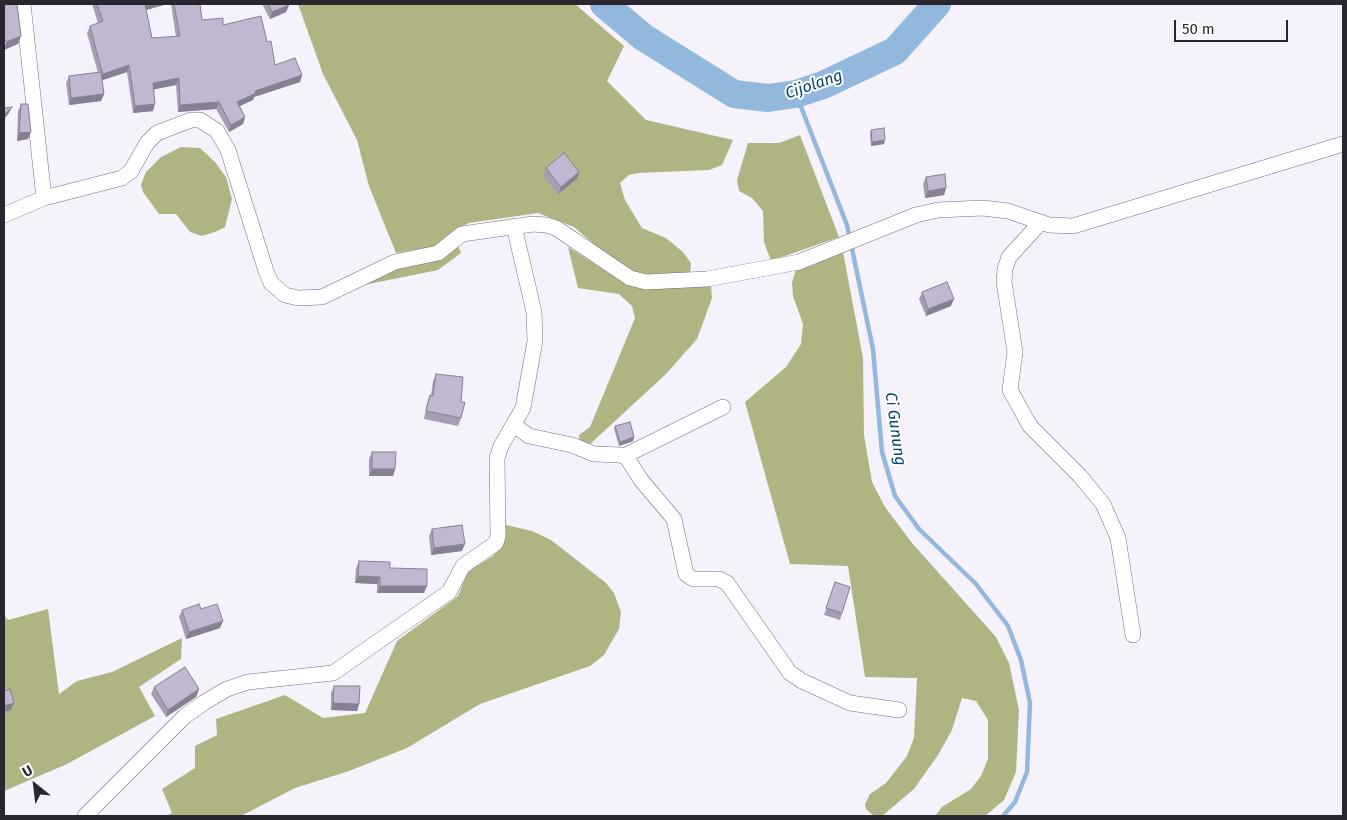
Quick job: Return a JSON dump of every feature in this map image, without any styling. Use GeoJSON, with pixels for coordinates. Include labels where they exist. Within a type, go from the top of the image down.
{"type":"FeatureCollection","features":[{"type":"Feature","properties":{"kind":"street"},"geometry":{"type":"LineString","coordinates":[[23,4],[44,198]]}},
{"type":"Feature","properties":{"kind":"street"},"geometry":{"type":"LineString","coordinates":[[4,215],[44,198],[122,178],[131,170],[152,137],[170,127],[191,120],[209,124],[223,140],[228,150],[266,271],[271,283],[285,295],[298,298],[322,297],[395,262],[438,253],[462,234],[514,226],[551,226],[621,274],[646,282],[707,279],[799,262],[916,215],[960,207],[1008,211],[1061,227],[1073,226],[1343,144]]}},
{"type":"Feature","properties":{"kind":"street"},"geometry":{"type":"LineString","coordinates":[[1041,222],[1009,257],[1005,268],[1004,282],[1015,352],[1010,390],[1034,432],[1080,476],[1103,504],[1118,538],[1133,635]]}},
{"type":"Feature","properties":{"kind":"street"},"geometry":{"type":"LineString","coordinates":[[84,816],[185,716],[205,702],[227,689],[248,682],[333,674],[449,592],[463,566],[490,549],[498,536],[497,458],[501,446],[523,408],[536,328],[514,226]]}},
{"type":"Feature","properties":{"kind":"street"},"geometry":{"type":"LineString","coordinates":[[514,425],[524,434],[535,438],[572,445],[594,454],[624,456],[723,407]]}},
{"type":"Feature","properties":{"kind":"street"},"geometry":{"type":"LineString","coordinates":[[624,456],[674,519],[686,574],[694,579],[719,579],[727,583],[790,673],[802,681],[850,702],[898,710]]}},
{"type":"Feature","properties":{"kind":"green space"},"geometry":{"type":"Polygon","coordinates":[[[298,4],[575,4],[624,46],[607,81],[646,120],[733,140],[722,165],[709,170],[638,173],[629,175],[620,183],[625,200],[642,228],[666,238],[683,252],[691,263],[690,276],[648,275],[632,272],[617,264],[574,227],[538,213],[469,223],[453,231],[438,246],[396,253],[369,186],[357,140],[323,74],[298,4]]]}},
{"type":"Feature","properties":{"kind":"green space"},"geometry":{"type":"Polygon","coordinates":[[[800,135],[839,237],[771,261],[764,242],[763,211],[752,198],[739,191],[737,180],[748,143],[779,143],[800,135]]]}},
{"type":"Feature","properties":{"kind":"green space"},"geometry":{"type":"Polygon","coordinates":[[[181,147],[200,148],[215,162],[226,177],[232,199],[225,227],[215,232],[202,236],[190,232],[176,214],[159,214],[143,192],[141,185],[146,172],[161,157],[181,147]]]}},
{"type":"Feature","properties":{"kind":"green space"},"geometry":{"type":"Polygon","coordinates":[[[457,243],[461,253],[438,270],[364,285],[372,279],[457,243]]]}},
{"type":"Feature","properties":{"kind":"green space"},"geometry":{"type":"Polygon","coordinates":[[[568,247],[625,283],[711,285],[712,298],[697,339],[666,374],[589,445],[580,444],[579,435],[590,427],[635,318],[632,306],[619,294],[578,288],[568,247]]]}},
{"type":"Feature","properties":{"kind":"green space"},"geometry":{"type":"Polygon","coordinates":[[[843,252],[863,358],[864,435],[872,482],[885,507],[912,543],[996,637],[1009,663],[1019,710],[1016,772],[1004,800],[985,816],[935,816],[942,807],[971,789],[981,776],[988,759],[988,720],[976,701],[962,698],[952,730],[938,755],[914,789],[882,816],[874,816],[866,809],[865,804],[870,794],[886,783],[907,756],[914,738],[917,678],[865,677],[848,566],[790,564],[745,402],[786,367],[801,344],[803,324],[793,296],[792,283],[796,269],[811,266],[843,252]]]}},
{"type":"Feature","properties":{"kind":"green space"},"geometry":{"type":"Polygon","coordinates":[[[506,525],[532,531],[551,540],[606,583],[614,593],[621,612],[619,629],[604,655],[590,666],[480,704],[407,748],[349,771],[295,788],[241,816],[166,816],[172,813],[162,789],[195,768],[195,746],[217,735],[216,719],[285,695],[323,718],[365,713],[397,641],[458,596],[468,571],[493,556],[503,543],[506,525]]]}},
{"type":"Feature","properties":{"kind":"green space"},"geometry":{"type":"Polygon","coordinates":[[[48,609],[59,694],[77,681],[112,672],[182,638],[181,659],[139,687],[155,716],[67,764],[4,791],[4,615],[8,620],[48,609]]]}},
{"type":"Feature","properties":{"kind":"building"},"geometry":{"type":"Polygon","coordinates":[[[4,4],[17,4],[21,36],[6,42],[4,41],[4,4]]]}},
{"type":"Feature","properties":{"kind":"building"},"geometry":{"type":"Polygon","coordinates":[[[97,4],[145,4],[152,38],[180,36],[174,4],[200,4],[202,20],[223,18],[223,25],[261,16],[267,42],[271,41],[275,65],[295,58],[302,75],[255,91],[256,93],[237,102],[245,117],[231,125],[219,102],[180,105],[179,78],[153,83],[155,104],[135,106],[129,65],[103,74],[90,26],[103,21],[97,4]]]}},
{"type":"Feature","properties":{"kind":"building"},"geometry":{"type":"Polygon","coordinates":[[[268,4],[288,4],[289,5],[272,12],[268,4]]]}},
{"type":"Feature","properties":{"kind":"building"},"geometry":{"type":"Polygon","coordinates":[[[101,72],[104,94],[71,98],[69,76],[101,72]]]}},
{"type":"Feature","properties":{"kind":"building"},"geometry":{"type":"Polygon","coordinates":[[[21,104],[28,104],[31,132],[19,133],[21,104]]]}},
{"type":"Feature","properties":{"kind":"building"},"geometry":{"type":"Polygon","coordinates":[[[12,107],[4,115],[4,108],[12,107]]]}},
{"type":"Feature","properties":{"kind":"building"},"geometry":{"type":"Polygon","coordinates":[[[884,128],[885,140],[872,142],[871,130],[884,128]]]}},
{"type":"Feature","properties":{"kind":"building"},"geometry":{"type":"Polygon","coordinates":[[[564,153],[579,172],[561,187],[546,168],[564,153]]]}},
{"type":"Feature","properties":{"kind":"building"},"geometry":{"type":"Polygon","coordinates":[[[945,174],[946,188],[928,191],[926,177],[945,174]]]}},
{"type":"Feature","properties":{"kind":"building"},"geometry":{"type":"Polygon","coordinates":[[[947,282],[954,299],[928,309],[922,292],[947,282]]]}},
{"type":"Feature","properties":{"kind":"building"},"geometry":{"type":"Polygon","coordinates":[[[436,374],[463,377],[461,402],[465,402],[461,418],[426,411],[430,395],[433,396],[436,374]]]}},
{"type":"Feature","properties":{"kind":"building"},"geometry":{"type":"Polygon","coordinates":[[[630,422],[634,437],[620,442],[615,426],[630,422]]]}},
{"type":"Feature","properties":{"kind":"building"},"geometry":{"type":"Polygon","coordinates":[[[372,452],[396,452],[395,469],[372,469],[372,452]]]}},
{"type":"Feature","properties":{"kind":"building"},"geometry":{"type":"Polygon","coordinates":[[[462,525],[465,544],[434,548],[432,529],[462,525]]]}},
{"type":"Feature","properties":{"kind":"building"},"geometry":{"type":"Polygon","coordinates":[[[359,561],[390,562],[390,568],[427,569],[427,586],[380,586],[380,577],[358,576],[359,561]]]}},
{"type":"Feature","properties":{"kind":"building"},"geometry":{"type":"Polygon","coordinates":[[[835,582],[850,587],[842,613],[826,608],[835,582]]]}},
{"type":"Feature","properties":{"kind":"building"},"geometry":{"type":"Polygon","coordinates":[[[199,604],[201,609],[217,604],[223,621],[189,632],[182,610],[199,604]]]}},
{"type":"Feature","properties":{"kind":"building"},"geometry":{"type":"Polygon","coordinates":[[[185,667],[199,689],[168,710],[154,687],[185,667]]]}},
{"type":"Feature","properties":{"kind":"building"},"geometry":{"type":"Polygon","coordinates":[[[334,686],[360,686],[359,704],[333,703],[334,686]]]}},
{"type":"Feature","properties":{"kind":"building"},"geometry":{"type":"Polygon","coordinates":[[[10,689],[14,703],[4,706],[4,691],[10,689]]]}},
{"type":"Feature","properties":{"kind":"waterway","name":"Cijolang"},"geometry":{"type":"LineString","coordinates":[[604,4],[643,37],[734,94],[768,98],[796,94],[823,85],[895,51],[937,4]]}},
{"type":"Feature","properties":{"kind":"waterway","name":"Ci Gunung"},"geometry":{"type":"LineString","coordinates":[[796,94],[847,225],[873,349],[882,452],[895,496],[919,529],[976,584],[1008,626],[1021,660],[1030,703],[1027,772],[1015,802],[1003,816]]}}]}
